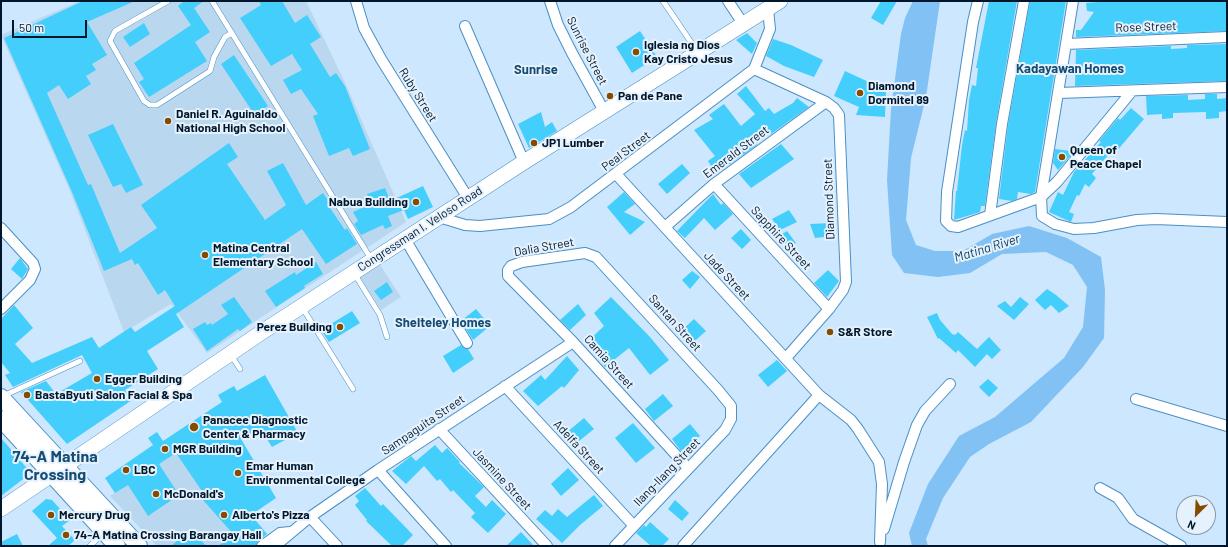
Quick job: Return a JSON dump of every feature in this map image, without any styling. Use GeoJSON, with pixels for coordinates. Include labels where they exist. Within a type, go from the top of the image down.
{"type":"FeatureCollection","features":[{"type":"Feature","properties":{"kind":"main road","name":"Congressman I. Veloso Road"},"geometry":{"type":"LineString","coordinates":[[1,509],[17,495],[59,470],[301,306],[604,111],[774,5]]}},
{"type":"Feature","properties":{"kind":"main road"},"geometry":{"type":"LineString","coordinates":[[1,397],[117,546]]}},
{"type":"Feature","properties":{"kind":"main road"},"geometry":{"type":"LineString","coordinates":[[5,426],[59,470],[138,546]]}},
{"type":"Feature","properties":{"kind":"street","name":"Ruby Street"},"geometry":{"type":"LineString","coordinates":[[356,1],[364,28],[381,59],[468,198]]}},
{"type":"Feature","properties":{"kind":"street","name":"Sunrise Street"},"geometry":{"type":"LineString","coordinates":[[550,1],[558,24],[604,111]]}},
{"type":"Feature","properties":{"kind":"street"},"geometry":{"type":"LineString","coordinates":[[728,1],[744,25]]}},
{"type":"Feature","properties":{"kind":"street"},"geometry":{"type":"LineString","coordinates":[[978,1],[973,22],[945,210],[946,221],[954,227],[1041,198],[1057,182],[1132,91]]}},
{"type":"Feature","properties":{"kind":"street"},"geometry":{"type":"LineString","coordinates":[[990,215],[1002,124],[1024,1]]}},
{"type":"Feature","properties":{"kind":"street"},"geometry":{"type":"LineString","coordinates":[[1072,1],[1059,92],[1041,198],[1041,211],[1044,219],[1055,224],[1074,229],[1094,228],[1156,219],[1227,222]]}},
{"type":"Feature","properties":{"kind":"street"},"geometry":{"type":"LineString","coordinates":[[754,69],[770,28],[774,5]]}},
{"type":"Feature","properties":{"kind":"street"},"geometry":{"type":"LineString","coordinates":[[464,26],[524,162]]}},
{"type":"Feature","properties":{"kind":"street","name":"Rose Street"},"geometry":{"type":"LineString","coordinates":[[1066,44],[1227,37]]}},
{"type":"Feature","properties":{"kind":"street","name":"Diamond Street"},"geometry":{"type":"LineString","coordinates":[[754,69],[826,102],[839,115],[842,234],[846,274],[842,290],[828,309],[786,358]]}},
{"type":"Feature","properties":{"kind":"street","name":"Peal Street"},"geometry":{"type":"LineString","coordinates":[[439,217],[465,225],[480,226],[549,219],[572,207],[754,69]]}},
{"type":"Feature","properties":{"kind":"street"},"geometry":{"type":"LineString","coordinates":[[1059,92],[1227,87]]}},
{"type":"Feature","properties":{"kind":"street","name":"Emerald Street"},"geometry":{"type":"LineString","coordinates":[[665,227],[714,184],[826,102]]}},
{"type":"Feature","properties":{"kind":"street","name":"Jade Street"},"geometry":{"type":"LineString","coordinates":[[616,174],[819,395],[852,420],[879,462],[882,484],[880,544]]}},
{"type":"Feature","properties":{"kind":"street","name":"Sapphire Street"},"geometry":{"type":"LineString","coordinates":[[714,184],[828,309]]}},
{"type":"Feature","properties":{"kind":"street"},"geometry":{"type":"LineString","coordinates":[[1,228],[33,263],[34,272],[30,280],[1,309]]}},
{"type":"Feature","properties":{"kind":"street"},"geometry":{"type":"LineString","coordinates":[[405,239],[467,342]]}},
{"type":"Feature","properties":{"kind":"street","name":"Dalia Street"},"geometry":{"type":"LineString","coordinates":[[508,276],[508,270],[516,263],[585,253],[593,255]]}},
{"type":"Feature","properties":{"kind":"street","name":"Santan Street"},"geometry":{"type":"LineString","coordinates":[[593,255],[600,259],[718,390],[731,406],[732,413]]}},
{"type":"Feature","properties":{"kind":"street","name":"Camia Street"},"geometry":{"type":"LineString","coordinates":[[508,276],[573,342],[688,468]]}},
{"type":"Feature","properties":{"kind":"street","name":"Sampaguita Street"},"geometry":{"type":"LineString","coordinates":[[275,546],[285,540],[290,532],[310,517],[378,470],[573,342]]}},
{"type":"Feature","properties":{"kind":"street"},"geometry":{"type":"LineString","coordinates":[[880,544],[904,462],[917,425],[924,411],[950,384]]}},
{"type":"Feature","properties":{"kind":"street","name":"Adelfa Street"},"geometry":{"type":"LineString","coordinates":[[505,386],[634,526]]}},
{"type":"Feature","properties":{"kind":"street"},"geometry":{"type":"LineString","coordinates":[[683,546],[819,395]]}},
{"type":"Feature","properties":{"kind":"street"},"geometry":{"type":"LineString","coordinates":[[1136,399],[1227,426]]}},
{"type":"Feature","properties":{"kind":"street","name":"Ilang-Ilang Street"},"geometry":{"type":"LineString","coordinates":[[615,546],[725,430],[730,423],[732,413]]}},
{"type":"Feature","properties":{"kind":"street","name":"Jasmine Street"},"geometry":{"type":"LineString","coordinates":[[439,429],[547,546]]}},
{"type":"Feature","properties":{"kind":"street"},"geometry":{"type":"LineString","coordinates":[[378,470],[446,546]]}},
{"type":"Feature","properties":{"kind":"street"},"geometry":{"type":"LineString","coordinates":[[1100,488],[1118,498],[1133,519],[1181,546]]}},
{"type":"Feature","properties":{"kind":"street"},"geometry":{"type":"LineString","coordinates":[[310,517],[337,546]]}},
{"type":"Feature","properties":{"kind":"street","name":"Sampaguita Street"},"geometry":{"type":"LineString","coordinates":[[262,546],[280,533],[290,532]]}},
{"type":"Feature","properties":{"kind":"lane"},"geometry":{"type":"LineString","coordinates":[[168,1],[115,31],[110,41],[144,100],[150,105],[157,105],[210,71],[214,57],[225,37],[232,33]]}},
{"type":"Feature","properties":{"kind":"lane"},"geometry":{"type":"LineString","coordinates":[[212,1],[372,261]]}},
{"type":"Feature","properties":{"kind":"lane"},"geometry":{"type":"LineString","coordinates":[[663,1],[699,53]]}},
{"type":"Feature","properties":{"kind":"lane"},"geometry":{"type":"LineString","coordinates":[[354,272],[380,315],[386,337]]}},
{"type":"Feature","properties":{"kind":"lane"},"geometry":{"type":"LineString","coordinates":[[301,306],[353,389]]}},
{"type":"Feature","properties":{"kind":"lane"},"geometry":{"type":"LineString","coordinates":[[230,354],[240,369]]}},
{"type":"Feature","properties":{"kind":"lane"},"geometry":{"type":"LineString","coordinates":[[1,397],[80,361]]}},
{"type":"Feature","properties":{"kind":"lane"},"geometry":{"type":"LineString","coordinates":[[90,546],[105,532]]}},
{"type":"Feature","properties":{"kind":"shaded area"},"geometry":{"type":"Polygon","coordinates":[[[80,1],[306,1],[347,87],[406,222],[207,353],[171,304],[124,332],[70,191],[1,35],[80,1]]]}},
{"type":"Feature","properties":{"kind":"shaded area"},"geometry":{"type":"Polygon","coordinates":[[[378,262],[401,297],[381,310],[359,275],[378,262]]]}},
{"type":"Feature","properties":{"kind":"shaded area"},"geometry":{"type":"Polygon","coordinates":[[[189,444],[263,529],[240,546],[157,546],[110,496],[189,444]]]}},
{"type":"Feature","properties":{"kind":"water","name":"Matina River"},"geometry":{"type":"Polygon","coordinates":[[[913,1],[940,1],[926,97],[911,158],[906,220],[916,245],[935,251],[963,251],[992,234],[1029,226],[1067,238],[1101,257],[1105,290],[1104,338],[1083,367],[1031,422],[989,444],[970,457],[943,498],[926,539],[928,546],[912,546],[909,533],[928,484],[959,436],[995,417],[1064,358],[1083,327],[1087,287],[1073,265],[1046,252],[1002,254],[970,273],[938,277],[904,273],[892,255],[887,180],[891,109],[901,34],[905,18],[913,1]]]}},
{"type":"Feature","properties":{"kind":"building"},"geometry":{"type":"Polygon","coordinates":[[[83,1],[135,1],[87,22],[107,55],[92,64],[96,70],[86,76],[91,84],[68,99],[59,85],[47,93],[88,185],[91,184],[120,253],[157,228],[141,205],[229,143],[238,157],[227,164],[265,220],[286,205],[267,171],[283,163],[306,205],[323,193],[333,207],[330,208],[345,230],[347,228],[357,244],[326,264],[302,229],[176,314],[184,327],[147,351],[158,369],[125,390],[132,400],[67,444],[21,392],[46,381],[56,394],[92,373],[82,355],[13,387],[5,375],[10,373],[1,362],[1,319],[14,305],[33,328],[15,344],[32,363],[92,337],[99,348],[131,327],[135,332],[175,306],[165,290],[158,295],[138,263],[135,265],[132,259],[104,271],[72,192],[4,38],[83,1]]]}},
{"type":"Feature","properties":{"kind":"building"},"geometry":{"type":"Polygon","coordinates":[[[184,1],[204,1],[194,8],[210,32],[195,42],[207,61],[149,97],[139,82],[144,79],[134,63],[191,25],[178,6],[184,1]]]}},
{"type":"Feature","properties":{"kind":"building"},"geometry":{"type":"Polygon","coordinates":[[[259,1],[282,1],[295,23],[307,15],[321,37],[310,44],[330,77],[336,73],[345,86],[370,149],[353,156],[349,148],[329,156],[313,116],[318,114],[301,89],[291,94],[283,80],[302,70],[292,54],[271,66],[240,18],[261,5],[259,1]]]}},
{"type":"Feature","properties":{"kind":"building"},"geometry":{"type":"Polygon","coordinates":[[[881,1],[897,1],[883,25],[871,18],[881,1]]]}},
{"type":"Feature","properties":{"kind":"building"},"geometry":{"type":"Polygon","coordinates":[[[989,1],[1017,1],[996,123],[985,206],[981,206],[980,212],[954,220],[962,145],[965,130],[967,131],[969,100],[972,85],[976,86],[978,68],[976,68],[989,1]]]}},
{"type":"Feature","properties":{"kind":"building"},"geometry":{"type":"Polygon","coordinates":[[[1030,1],[1066,1],[1035,192],[1031,194],[1018,192],[1017,199],[1012,201],[999,199],[1008,125],[1030,1]]]}},
{"type":"Feature","properties":{"kind":"building"},"geometry":{"type":"Polygon","coordinates":[[[1110,1],[1227,1],[1227,31],[1076,37],[1076,30],[1081,30],[1094,12],[1087,11],[1086,3],[1110,1]]]}},
{"type":"Feature","properties":{"kind":"building"},"geometry":{"type":"Polygon","coordinates":[[[144,23],[150,34],[130,47],[123,37],[144,23]]]}},
{"type":"Feature","properties":{"kind":"building","name":"Iglesia ng Dios Kay Cristo Jesus"},"geometry":{"type":"Polygon","coordinates":[[[640,31],[657,57],[632,73],[616,47],[640,31]]]}},
{"type":"Feature","properties":{"kind":"building"},"geometry":{"type":"Polygon","coordinates":[[[747,33],[757,43],[752,54],[736,40],[747,33]]]}},
{"type":"Feature","properties":{"kind":"building"},"geometry":{"type":"Polygon","coordinates":[[[773,39],[791,45],[823,60],[814,77],[784,66],[766,56],[773,39]]]}},
{"type":"Feature","properties":{"kind":"building"},"geometry":{"type":"Polygon","coordinates":[[[1227,44],[1227,81],[1075,86],[1076,50],[1171,46],[1171,49],[1187,48],[1187,45],[1227,44]]]}},
{"type":"Feature","properties":{"kind":"building"},"geometry":{"type":"Polygon","coordinates":[[[234,55],[268,106],[254,114],[221,64],[234,55]]]}},
{"type":"Feature","properties":{"kind":"building","name":"Diamond Dormitel 89"},"geometry":{"type":"Polygon","coordinates":[[[845,71],[886,90],[885,117],[856,115],[859,107],[834,96],[845,71]]]}},
{"type":"Feature","properties":{"kind":"building"},"geometry":{"type":"Polygon","coordinates":[[[746,86],[765,111],[769,108],[774,114],[793,103],[797,98],[809,107],[771,134],[769,132],[755,143],[757,145],[716,174],[708,161],[715,156],[694,130],[713,119],[709,115],[724,104],[741,126],[755,114],[737,94],[746,86]]]}},
{"type":"Feature","properties":{"kind":"building"},"geometry":{"type":"Polygon","coordinates":[[[1205,94],[1217,94],[1217,99],[1227,98],[1227,111],[1219,112],[1219,118],[1206,119],[1206,112],[1173,113],[1173,118],[1162,119],[1162,114],[1147,115],[1146,96],[1188,95],[1188,100],[1205,99],[1205,94]]]}},
{"type":"Feature","properties":{"kind":"building"},"geometry":{"type":"Polygon","coordinates":[[[1131,108],[1144,119],[1115,153],[1112,151],[1092,174],[1096,178],[1089,187],[1085,184],[1079,196],[1077,195],[1069,212],[1074,214],[1071,222],[1049,212],[1058,192],[1063,195],[1074,172],[1101,142],[1099,141],[1118,118],[1120,120],[1131,108]]]}},
{"type":"Feature","properties":{"kind":"building"},"geometry":{"type":"Polygon","coordinates":[[[541,112],[545,127],[552,122],[557,131],[529,148],[518,124],[541,112]]]}},
{"type":"Feature","properties":{"kind":"building"},"geometry":{"type":"Polygon","coordinates":[[[113,124],[143,185],[126,193],[121,184],[113,187],[88,135],[113,124]]]}},
{"type":"Feature","properties":{"kind":"building"},"geometry":{"type":"Polygon","coordinates":[[[781,144],[794,159],[751,188],[739,174],[781,144]]]}},
{"type":"Feature","properties":{"kind":"building","name":"Queen of Peace Chapel"},"geometry":{"type":"Polygon","coordinates":[[[1055,149],[1071,151],[1071,155],[1058,170],[1053,163],[1055,149]]]}},
{"type":"Feature","properties":{"kind":"building"},"geometry":{"type":"Polygon","coordinates":[[[682,164],[690,173],[667,194],[658,184],[682,164]]]}},
{"type":"Feature","properties":{"kind":"building"},"geometry":{"type":"Polygon","coordinates":[[[423,186],[433,207],[408,219],[404,210],[388,216],[392,226],[385,229],[383,225],[361,235],[354,224],[358,221],[353,212],[371,204],[367,194],[385,188],[390,201],[423,186]]]}},
{"type":"Feature","properties":{"kind":"building"},"geometry":{"type":"Polygon","coordinates":[[[624,192],[635,204],[624,212],[645,222],[630,235],[607,207],[624,192]]]}},
{"type":"Feature","properties":{"kind":"building"},"geometry":{"type":"Polygon","coordinates":[[[713,194],[721,205],[723,203],[733,214],[715,230],[704,218],[685,238],[677,231],[713,194]]]}},
{"type":"Feature","properties":{"kind":"building"},"geometry":{"type":"Polygon","coordinates":[[[789,210],[797,222],[780,230],[772,219],[789,210]]]}},
{"type":"Feature","properties":{"kind":"building"},"geometry":{"type":"Polygon","coordinates":[[[834,223],[834,236],[815,238],[810,224],[834,223]]]}},
{"type":"Feature","properties":{"kind":"building"},"geometry":{"type":"Polygon","coordinates":[[[741,229],[751,240],[742,249],[731,238],[741,229]]]}},
{"type":"Feature","properties":{"kind":"building"},"geometry":{"type":"Polygon","coordinates":[[[787,231],[796,243],[787,249],[777,237],[787,231]]]}},
{"type":"Feature","properties":{"kind":"building"},"geometry":{"type":"Polygon","coordinates":[[[20,258],[28,269],[22,279],[11,269],[20,258]]]}},
{"type":"Feature","properties":{"kind":"building"},"geometry":{"type":"Polygon","coordinates":[[[316,262],[323,274],[276,307],[265,291],[295,272],[296,275],[316,262]]]}},
{"type":"Feature","properties":{"kind":"building"},"geometry":{"type":"Polygon","coordinates":[[[828,270],[839,281],[827,297],[814,283],[828,270]]]}},
{"type":"Feature","properties":{"kind":"building"},"geometry":{"type":"Polygon","coordinates":[[[692,271],[700,277],[690,289],[682,280],[692,271]]]}},
{"type":"Feature","properties":{"kind":"building"},"geometry":{"type":"Polygon","coordinates":[[[387,282],[393,292],[381,300],[374,291],[387,282]]]}},
{"type":"Feature","properties":{"kind":"building"},"geometry":{"type":"Polygon","coordinates":[[[1047,289],[1069,306],[1059,313],[1051,305],[1045,310],[1035,300],[1047,289]]]}},
{"type":"Feature","properties":{"kind":"building"},"geometry":{"type":"Polygon","coordinates":[[[234,297],[252,322],[240,331],[238,329],[207,351],[193,329],[205,322],[207,325],[211,323],[212,325],[228,314],[221,305],[234,297]]]}},
{"type":"Feature","properties":{"kind":"building"},"geometry":{"type":"Polygon","coordinates":[[[611,297],[650,337],[669,360],[650,375],[629,348],[605,367],[586,343],[604,326],[594,313],[611,297]]]}},
{"type":"Feature","properties":{"kind":"building"},"geometry":{"type":"Polygon","coordinates":[[[1020,297],[1029,304],[1014,320],[997,306],[1005,301],[1011,307],[1020,297]]]}},
{"type":"Feature","properties":{"kind":"building"},"geometry":{"type":"Polygon","coordinates":[[[578,304],[586,315],[570,330],[560,320],[578,304]]]}},
{"type":"Feature","properties":{"kind":"building"},"geometry":{"type":"Polygon","coordinates":[[[476,309],[490,326],[473,340],[461,321],[476,309]]]}},
{"type":"Feature","properties":{"kind":"building","name":"Perez Building"},"geometry":{"type":"Polygon","coordinates":[[[352,311],[360,323],[329,342],[321,330],[352,311]]]}},
{"type":"Feature","properties":{"kind":"building"},"geometry":{"type":"Polygon","coordinates":[[[937,313],[940,320],[952,334],[955,335],[958,332],[977,349],[989,337],[1001,350],[992,359],[987,354],[975,367],[958,350],[956,353],[939,338],[938,339],[927,317],[937,313]]]}},
{"type":"Feature","properties":{"kind":"building"},"geometry":{"type":"Polygon","coordinates":[[[694,319],[706,331],[689,346],[678,334],[694,319]]]}},
{"type":"Feature","properties":{"kind":"building"},"geometry":{"type":"Polygon","coordinates":[[[461,345],[468,349],[474,359],[453,373],[443,356],[461,345]]]}},
{"type":"Feature","properties":{"kind":"building"},"geometry":{"type":"Polygon","coordinates":[[[567,356],[579,370],[564,388],[562,386],[538,406],[523,391],[541,375],[545,380],[567,356]]]}},
{"type":"Feature","properties":{"kind":"building"},"geometry":{"type":"Polygon","coordinates":[[[777,360],[787,371],[768,387],[758,375],[777,360]]]}},
{"type":"Feature","properties":{"kind":"building"},"geometry":{"type":"Polygon","coordinates":[[[265,375],[298,433],[272,447],[260,428],[241,439],[276,498],[251,515],[267,534],[258,541],[256,546],[218,546],[234,535],[203,500],[206,497],[176,453],[159,464],[179,495],[148,516],[128,485],[115,493],[105,478],[153,445],[148,438],[157,432],[163,441],[222,402],[218,395],[234,386],[237,391],[265,375]]]}},
{"type":"Feature","properties":{"kind":"building"},"geometry":{"type":"Polygon","coordinates":[[[988,379],[998,388],[989,397],[979,387],[988,379]]]}},
{"type":"Feature","properties":{"kind":"building"},"geometry":{"type":"Polygon","coordinates":[[[663,394],[673,406],[654,421],[645,409],[663,394]]]}},
{"type":"Feature","properties":{"kind":"building"},"geometry":{"type":"Polygon","coordinates":[[[584,418],[594,429],[574,445],[566,433],[584,418]]]}},
{"type":"Feature","properties":{"kind":"building"},"geometry":{"type":"Polygon","coordinates":[[[633,423],[655,448],[636,463],[615,438],[633,423]]]}},
{"type":"Feature","properties":{"kind":"building"},"geometry":{"type":"Polygon","coordinates":[[[690,424],[700,436],[681,451],[672,439],[690,424]]]}},
{"type":"Feature","properties":{"kind":"building"},"geometry":{"type":"Polygon","coordinates":[[[1,438],[31,473],[1,496],[1,438]]]}},
{"type":"Feature","properties":{"kind":"building"},"geometry":{"type":"Polygon","coordinates":[[[435,445],[442,453],[447,448],[460,462],[459,463],[484,487],[475,496],[486,507],[492,500],[506,514],[488,533],[471,517],[475,513],[453,490],[451,492],[440,479],[437,481],[424,466],[406,484],[392,471],[411,456],[416,461],[435,445]]]}},
{"type":"Feature","properties":{"kind":"building"},"geometry":{"type":"Polygon","coordinates":[[[568,468],[579,480],[561,496],[551,484],[568,468]]]}},
{"type":"Feature","properties":{"kind":"building"},"geometry":{"type":"Polygon","coordinates":[[[365,488],[381,506],[383,504],[413,535],[402,546],[392,546],[366,521],[367,520],[355,505],[359,501],[355,496],[365,488]]]}},
{"type":"Feature","properties":{"kind":"building"},"geometry":{"type":"Polygon","coordinates":[[[594,495],[603,506],[580,525],[562,543],[536,519],[545,510],[552,516],[558,509],[567,517],[594,495]]]}},
{"type":"Feature","properties":{"kind":"building","name":"Mercury Drug"},"geometry":{"type":"Polygon","coordinates":[[[46,499],[52,500],[70,520],[62,526],[75,540],[68,546],[48,546],[57,538],[32,511],[46,499]]]}},
{"type":"Feature","properties":{"kind":"building"},"geometry":{"type":"Polygon","coordinates":[[[675,500],[689,513],[682,521],[668,509],[675,500]]]}},
{"type":"Feature","properties":{"kind":"building"},"geometry":{"type":"Polygon","coordinates":[[[650,522],[669,539],[662,546],[651,546],[636,533],[644,525],[646,527],[650,522]]]}},
{"type":"Feature","properties":{"kind":"building"},"geometry":{"type":"Polygon","coordinates":[[[191,529],[206,546],[171,546],[191,529]]]}},
{"type":"Feature","properties":{"kind":"building"},"geometry":{"type":"Polygon","coordinates":[[[521,532],[534,546],[506,546],[521,532]]]}},
{"type":"Feature","properties":{"kind":"building"},"geometry":{"type":"Polygon","coordinates":[[[17,534],[23,546],[1,546],[1,542],[17,534]]]}},
{"type":"Feature","properties":{"kind":"place","name":"Iglesia ng Dios Kay Cristo Jesus"},"geometry":{"type":"Point","coordinates":[636,52]}},
{"type":"Feature","properties":{"kind":"place","name":"Diamond Dormitel 89"},"geometry":{"type":"Point","coordinates":[860,93]}},
{"type":"Feature","properties":{"kind":"place","name":"Pan de Pane"},"geometry":{"type":"Point","coordinates":[610,96]}},
{"type":"Feature","properties":{"kind":"place","name":"Daniel R. Aguinaldo National High School"},"geometry":{"type":"Point","coordinates":[168,121]}},
{"type":"Feature","properties":{"kind":"place","name":"JP1 Lumber"},"geometry":{"type":"Point","coordinates":[534,143]}},
{"type":"Feature","properties":{"kind":"place","name":"Queen of Peace Chapel"},"geometry":{"type":"Point","coordinates":[1062,157]}},
{"type":"Feature","properties":{"kind":"place","name":"Nabua Building"},"geometry":{"type":"Point","coordinates":[416,202]}},
{"type":"Feature","properties":{"kind":"place","name":"Matina Central Elementary School"},"geometry":{"type":"Point","coordinates":[205,255]}},
{"type":"Feature","properties":{"kind":"place","name":"Perez Building"},"geometry":{"type":"Point","coordinates":[340,327]}},
{"type":"Feature","properties":{"kind":"place","name":"S&R Store"},"geometry":{"type":"Point","coordinates":[830,332]}},
{"type":"Feature","properties":{"kind":"place","name":"Egger Building"},"geometry":{"type":"Point","coordinates":[97,379]}},
{"type":"Feature","properties":{"kind":"place","name":"BastaByuti Salon Facial & Spa"},"geometry":{"type":"Point","coordinates":[27,395]}},
{"type":"Feature","properties":{"kind":"place","name":"Panacee Diagnostic Center & Pharmacy"},"geometry":{"type":"Point","coordinates":[194,427]}},
{"type":"Feature","properties":{"kind":"place","name":"MGR Building"},"geometry":{"type":"Point","coordinates":[165,449]}},
{"type":"Feature","properties":{"kind":"place","name":"LBC"},"geometry":{"type":"Point","coordinates":[126,470]}},
{"type":"Feature","properties":{"kind":"place","name":"Emar Human Environmental College"},"geometry":{"type":"Point","coordinates":[238,473]}},
{"type":"Feature","properties":{"kind":"place","name":"McDonald's"},"geometry":{"type":"Point","coordinates":[156,494]}},
{"type":"Feature","properties":{"kind":"place","name":"Mercury Drug"},"geometry":{"type":"Point","coordinates":[51,515]}},
{"type":"Feature","properties":{"kind":"place","name":"Alberto's Pizza"},"geometry":{"type":"Point","coordinates":[224,515]}},
{"type":"Feature","properties":{"kind":"place","name":"74-A Matina Crossing Barangay Hall"},"geometry":{"type":"Point","coordinates":[66,535]}},
{"type":"Feature","properties":{"kind":"district","name":"Kadayawan Homes"},"geometry":{"type":"Point","coordinates":[1070,69]}},
{"type":"Feature","properties":{"kind":"district","name":"Sunrise"},"geometry":{"type":"Point","coordinates":[536,70]}},
{"type":"Feature","properties":{"kind":"district","name":"Sheiteley Homes"},"geometry":{"type":"Point","coordinates":[443,323]}},
{"type":"Feature","properties":{"kind":"district","name":"74-A Matina Crossing"},"geometry":{"type":"Point","coordinates":[55,466]}}]}
